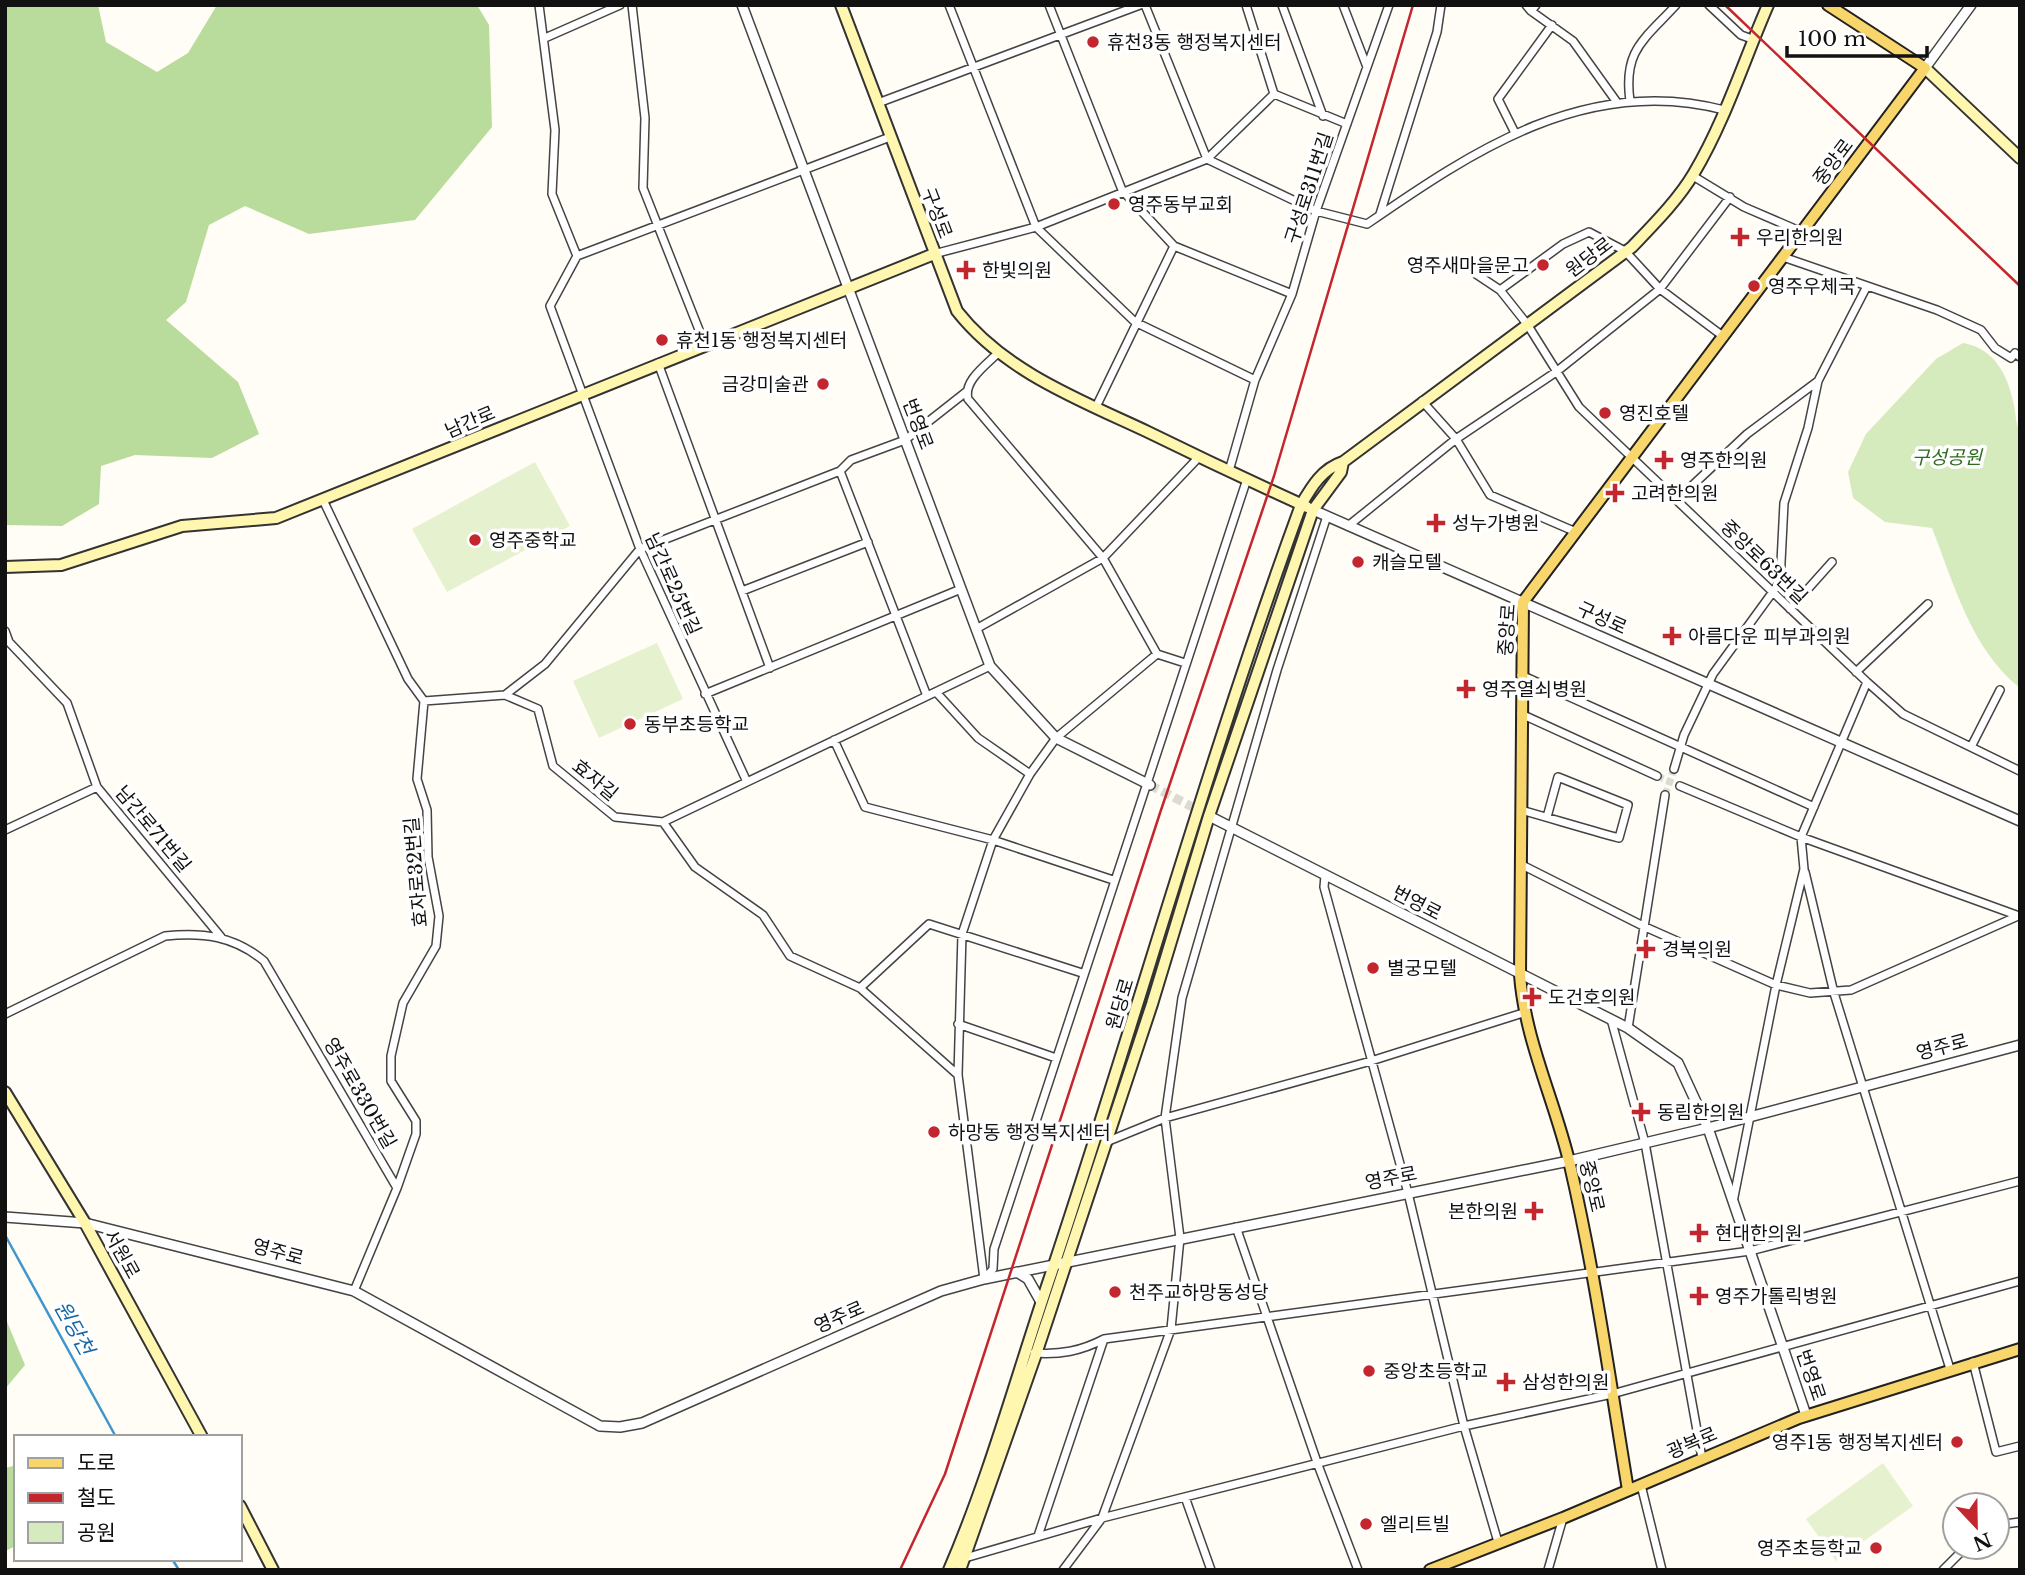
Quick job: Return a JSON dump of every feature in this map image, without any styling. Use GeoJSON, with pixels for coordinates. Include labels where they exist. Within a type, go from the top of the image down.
{"type":"FeatureCollection","features":[{"type":"Feature","properties":{"kind":"main road","name":"구성로"},"geometry":{"type":"LineString","coordinates":[[841,5],[957,311],[978,337],[998,353],[1096,408],[1313,510]]}},
{"type":"Feature","properties":{"kind":"main road","name":"원당로"},"geometry":{"type":"LineString","coordinates":[[954,1567],[966,1557],[1059,1265],[1215,755],[1301,505],[1314,483],[1331,466],[1342,462],[1625,251],[1661,216],[1693,176],[1769,5]]}},
{"type":"Feature","properties":{"kind":"main road"},"geometry":{"type":"LineString","coordinates":[[1828,5],[1925,68],[2018,154]]}},
{"type":"Feature","properties":{"kind":"main road","name":"중앙로"},"geometry":{"type":"LineString","coordinates":[[1628,1490],[1594,1273],[1569,1161],[1523,1013],[1520,975],[1520,864],[1523,602],[1725,338],[1925,68]]}},
{"type":"Feature","properties":{"kind":"main road","name":"남간로"},"geometry":{"type":"LineString","coordinates":[[5,566],[61,565],[182,526],[276,519],[324,502],[581,394],[934,254]]}},
{"type":"Feature","properties":{"kind":"main road","name":"원당로"},"geometry":{"type":"LineString","coordinates":[[954,1567],[1031,1353],[1041,1302],[1059,1265],[1106,1142],[1209,816],[1313,510],[1341,472],[1342,462]]}},
{"type":"Feature","properties":{"kind":"main road","name":"서원로"},"geometry":{"type":"LineString","coordinates":[[5,1092],[85,1223],[201,1435]]}},
{"type":"Feature","properties":{"kind":"main road","name":"광복로"},"geometry":{"type":"LineString","coordinates":[[1436,1569],[1806,1415],[2020,1349]]}},
{"type":"Feature","properties":{"kind":"main road"},"geometry":{"type":"LineString","coordinates":[[242,1510],[273,1570]]}},
{"type":"Feature","properties":{"kind":"street"},"geometry":{"type":"LineString","coordinates":[[539,5],[555,130],[552,194],[577,256],[890,137]]}},
{"type":"Feature","properties":{"kind":"street"},"geometry":{"type":"LineString","coordinates":[[545,38],[620,5]]}},
{"type":"Feature","properties":{"kind":"street"},"geometry":{"type":"LineString","coordinates":[[632,5],[645,117],[643,188],[705,345]]}},
{"type":"Feature","properties":{"kind":"street","name":"번영로"},"geometry":{"type":"LineString","coordinates":[[742,5],[990,666],[1056,738],[1148,784]]}},
{"type":"Feature","properties":{"kind":"street"},"geometry":{"type":"LineString","coordinates":[[949,5],[1036,227],[1135,322],[1255,380]]}},
{"type":"Feature","properties":{"kind":"street"},"geometry":{"type":"LineString","coordinates":[[1049,5],[1122,190],[1174,246],[1292,294]]}},
{"type":"Feature","properties":{"kind":"street"},"geometry":{"type":"LineString","coordinates":[[878,103],[1142,5],[1207,159],[1316,211],[1367,224],[1470,155],[1515,133],[1615,101],[1695,103],[1724,110]]}},
{"type":"Feature","properties":{"kind":"street"},"geometry":{"type":"LineString","coordinates":[[1246,5],[1275,94],[1347,124]]}},
{"type":"Feature","properties":{"kind":"street"},"geometry":{"type":"LineString","coordinates":[[1282,5],[1323,116]]}},
{"type":"Feature","properties":{"kind":"street"},"geometry":{"type":"LineString","coordinates":[[1342,5],[1368,68]]}},
{"type":"Feature","properties":{"kind":"street","name":"구성로311번길"},"geometry":{"type":"LineString","coordinates":[[1230,471],[1255,380],[1292,294],[1316,211],[1389,5]]}},
{"type":"Feature","properties":{"kind":"street"},"geometry":{"type":"LineString","coordinates":[[1380,215],[1437,32],[1441,5]]}},
{"type":"Feature","properties":{"kind":"street"},"geometry":{"type":"LineString","coordinates":[[1630,101],[1628,67],[1634,50],[1675,5]]}},
{"type":"Feature","properties":{"kind":"street"},"geometry":{"type":"LineString","coordinates":[[1709,5],[1741,35],[1752,39]]}},
{"type":"Feature","properties":{"kind":"street","name":"중앙로"},"geometry":{"type":"LineString","coordinates":[[1925,68],[1971,5]]}},
{"type":"Feature","properties":{"kind":"street"},"geometry":{"type":"LineString","coordinates":[[1531,7],[1573,41],[1615,101]]}},
{"type":"Feature","properties":{"kind":"street"},"geometry":{"type":"LineString","coordinates":[[1515,133],[1497,99],[1552,25]]}},
{"type":"Feature","properties":{"kind":"street"},"geometry":{"type":"LineString","coordinates":[[934,254],[1036,227],[1122,190],[1207,159],[1275,94]]}},
{"type":"Feature","properties":{"kind":"street"},"geometry":{"type":"LineString","coordinates":[[1693,176],[1744,207],[1802,232]]}},
{"type":"Feature","properties":{"kind":"street"},"geometry":{"type":"LineString","coordinates":[[1348,526],[1456,439],[1556,372],[1660,289],[1730,197]]}},
{"type":"Feature","properties":{"kind":"street"},"geometry":{"type":"LineString","coordinates":[[1500,290],[1563,244],[1589,232],[1625,251],[1660,289],[1725,338]]}},
{"type":"Feature","properties":{"kind":"street"},"geometry":{"type":"LineString","coordinates":[[1096,408],[1135,322],[1174,246]]}},
{"type":"Feature","properties":{"kind":"street","name":"남간로25번길"},"geometry":{"type":"LineString","coordinates":[[577,256],[550,306],[640,549],[747,782]]}},
{"type":"Feature","properties":{"kind":"street"},"geometry":{"type":"LineString","coordinates":[[1783,257],[1981,330],[1995,348],[2011,358],[2015,354],[2020,357]]}},
{"type":"Feature","properties":{"kind":"street","name":"중앙로63번길"},"geometry":{"type":"LineString","coordinates":[[1476,274],[1500,290],[1527,324],[1579,407],[1856,672],[1903,714],[2020,771]]}},
{"type":"Feature","properties":{"kind":"street"},"geometry":{"type":"LineString","coordinates":[[1674,769],[1681,745],[1708,683],[1780,582],[1784,503],[1808,428],[1818,382],[1867,286]]}},
{"type":"Feature","properties":{"kind":"street"},"geometry":{"type":"LineString","coordinates":[[505,695],[545,664],[640,549],[840,471],[852,460],[905,440],[966,392],[970,383],[998,353]]}},
{"type":"Feature","properties":{"kind":"street"},"geometry":{"type":"LineString","coordinates":[[658,363],[771,668]]}},
{"type":"Feature","properties":{"kind":"street"},"geometry":{"type":"LineString","coordinates":[[1678,499],[1747,433],[1818,382]]}},
{"type":"Feature","properties":{"kind":"street"},"geometry":{"type":"LineString","coordinates":[[966,392],[988,424],[1103,558],[1157,654],[1185,663]]}},
{"type":"Feature","properties":{"kind":"street"},"geometry":{"type":"LineString","coordinates":[[1422,400],[1456,439],[1490,495],[1576,532]]}},
{"type":"Feature","properties":{"kind":"street"},"geometry":{"type":"LineString","coordinates":[[976,629],[1103,558],[1199,457]]}},
{"type":"Feature","properties":{"kind":"street"},"geometry":{"type":"LineString","coordinates":[[840,471],[927,696]]}},
{"type":"Feature","properties":{"kind":"street"},"geometry":{"type":"LineString","coordinates":[[984,1279],[993,1269],[994,1249],[1082,973],[1148,784],[1185,663],[1247,480]]}},
{"type":"Feature","properties":{"kind":"street"},"geometry":{"type":"LineString","coordinates":[[324,502],[408,679],[424,701]]}},
{"type":"Feature","properties":{"kind":"street","name":"구성로"},"geometry":{"type":"LineString","coordinates":[[1313,510],[2020,821]]}},
{"type":"Feature","properties":{"kind":"street"},"geometry":{"type":"LineString","coordinates":[[1063,1570],[1102,1518],[1171,1329],[1180,1238],[1165,1118],[1182,998],[1277,670],[1327,516]]}},
{"type":"Feature","properties":{"kind":"street"},"geometry":{"type":"LineString","coordinates":[[742,591],[868,542]]}},
{"type":"Feature","properties":{"kind":"street"},"geometry":{"type":"LineString","coordinates":[[1790,609],[1832,562]]}},
{"type":"Feature","properties":{"kind":"street"},"geometry":{"type":"LineString","coordinates":[[705,694],[961,589]]}},
{"type":"Feature","properties":{"kind":"street"},"geometry":{"type":"LineString","coordinates":[[1856,672],[1928,604]]}},
{"type":"Feature","properties":{"kind":"street","name":"남간로71번길"},"geometry":{"type":"LineString","coordinates":[[5,631],[9,642],[67,703],[97,787],[221,937]]}},
{"type":"Feature","properties":{"kind":"street"},"geometry":{"type":"LineString","coordinates":[[984,1279],[958,1075],[962,934],[993,840],[1030,774],[1056,738],[1157,654]]}},
{"type":"Feature","properties":{"kind":"street"},"geometry":{"type":"LineString","coordinates":[[958,1075],[860,988],[790,956],[763,915],[695,867],[663,822],[990,666]]}},
{"type":"Feature","properties":{"kind":"street"},"geometry":{"type":"LineString","coordinates":[[1521,675],[1814,807]]}},
{"type":"Feature","properties":{"kind":"street"},"geometry":{"type":"LineString","coordinates":[[1867,682],[1801,837],[1804,869],[1834,993],[1861,1086],[1950,1369]]}},
{"type":"Feature","properties":{"kind":"street"},"geometry":{"type":"LineString","coordinates":[[1971,747],[2000,690]]}},
{"type":"Feature","properties":{"kind":"street"},"geometry":{"type":"LineString","coordinates":[[936,692],[978,738],[1030,774]]}},
{"type":"Feature","properties":{"kind":"street","name":"효자길"},"geometry":{"type":"LineString","coordinates":[[424,701],[505,695],[538,709],[553,766],[615,817],[663,822]]}},
{"type":"Feature","properties":{"kind":"street","name":"효자로32번길"},"geometry":{"type":"LineString","coordinates":[[397,1188],[416,1134],[416,1121],[391,1082],[391,1056],[403,1003],[436,946],[439,916],[428,857],[427,810],[417,779],[424,701]]}},
{"type":"Feature","properties":{"kind":"street"},"geometry":{"type":"LineString","coordinates":[[1521,714],[1657,776]]}},
{"type":"Feature","properties":{"kind":"street"},"geometry":{"type":"LineString","coordinates":[[834,740],[865,807],[993,840],[1113,880]]}},
{"type":"Feature","properties":{"kind":"street"},"geometry":{"type":"LineString","coordinates":[[1521,810],[1619,838],[1628,805],[1558,777],[1547,817]]}},
{"type":"Feature","properties":{"kind":"street"},"geometry":{"type":"LineString","coordinates":[[1680,786],[1801,837],[2019,916]]}},
{"type":"Feature","properties":{"kind":"street"},"geometry":{"type":"LineString","coordinates":[[5,830],[97,787]]}},
{"type":"Feature","properties":{"kind":"street"},"geometry":{"type":"LineString","coordinates":[[1628,1028],[1665,795]]}},
{"type":"Feature","properties":{"kind":"street","name":"번영로"},"geometry":{"type":"LineString","coordinates":[[1209,816],[1628,1028],[1678,1063],[1708,1128],[1806,1415]]}},
{"type":"Feature","properties":{"kind":"street"},"geometry":{"type":"LineString","coordinates":[[1520,864],[1643,926],[1776,985],[1810,993],[1851,990],[2019,916]]}},
{"type":"Feature","properties":{"kind":"street"},"geometry":{"type":"LineString","coordinates":[[1733,1202],[1776,985],[1804,869]]}},
{"type":"Feature","properties":{"kind":"street"},"geometry":{"type":"LineString","coordinates":[[1325,876],[1324,887],[1408,1193],[1464,1426],[1499,1542]]}},
{"type":"Feature","properties":{"kind":"street"},"geometry":{"type":"LineString","coordinates":[[860,988],[929,924],[1082,973]]}},
{"type":"Feature","properties":{"kind":"street"},"geometry":{"type":"LineString","coordinates":[[5,1014],[165,936],[192,933],[221,937]]}},
{"type":"Feature","properties":{"kind":"street","name":"영주로330번길"},"geometry":{"type":"LineString","coordinates":[[221,937],[247,947],[264,961],[397,1188]]}},
{"type":"Feature","properties":{"kind":"street"},"geometry":{"type":"LineString","coordinates":[[1106,1142],[1165,1118],[1371,1060],[1523,1013]]}},
{"type":"Feature","properties":{"kind":"street"},"geometry":{"type":"LineString","coordinates":[[1611,1020],[1645,1143],[1702,1458]]}},
{"type":"Feature","properties":{"kind":"street"},"geometry":{"type":"LineString","coordinates":[[958,1024],[1056,1058]]}},
{"type":"Feature","properties":{"kind":"street","name":"영주로"},"geometry":{"type":"LineString","coordinates":[[5,1217],[85,1223],[354,1291],[600,1426],[620,1427],[642,1423],[941,1291],[984,1279],[1569,1161],[1751,1117],[2020,1045]]}},
{"type":"Feature","properties":{"kind":"street"},"geometry":{"type":"LineString","coordinates":[[1031,1353],[1083,1350],[1104,1339],[1267,1315],[1750,1251],[2020,1181]]}},
{"type":"Feature","properties":{"kind":"street"},"geometry":{"type":"LineString","coordinates":[[354,1291],[397,1188]]}},
{"type":"Feature","properties":{"kind":"street"},"geometry":{"type":"LineString","coordinates":[[1236,1227],[1318,1465],[1358,1570]]}},
{"type":"Feature","properties":{"kind":"street"},"geometry":{"type":"LineString","coordinates":[[1017,1272],[1028,1279],[1041,1302]]}},
{"type":"Feature","properties":{"kind":"street"},"geometry":{"type":"LineString","coordinates":[[1782,1346],[2020,1281]]}},
{"type":"Feature","properties":{"kind":"street"},"geometry":{"type":"LineString","coordinates":[[1038,1536],[1104,1339]]}},
{"type":"Feature","properties":{"kind":"street","name":"번영로"},"geometry":{"type":"LineString","coordinates":[[1687,1374],[1782,1346]]}},
{"type":"Feature","properties":{"kind":"street"},"geometry":{"type":"LineString","coordinates":[[1973,1362],[1996,1452],[2020,1446]]}},
{"type":"Feature","properties":{"kind":"street"},"geometry":{"type":"LineString","coordinates":[[966,1557],[1102,1518],[1464,1426],[1612,1394],[1687,1374]]}},
{"type":"Feature","properties":{"kind":"street"},"geometry":{"type":"LineString","coordinates":[[1641,1485],[1662,1570]]}},
{"type":"Feature","properties":{"kind":"street"},"geometry":{"type":"LineString","coordinates":[[1185,1497],[1211,1570]]}},
{"type":"Feature","properties":{"kind":"street"},"geometry":{"type":"LineString","coordinates":[[1548,1570],[1563,1518]]}},
{"type":"Feature","properties":{"kind":"green space"},"geometry":{"type":"Polygon","coordinates":[[[5,5],[98,5],[106,42],[157,72],[188,53],[217,5],[477,5],[489,25],[492,127],[415,220],[309,234],[245,206],[209,225],[186,302],[166,320],[238,382],[259,434],[212,458],[135,455],[101,466],[99,504],[62,526],[5,525],[5,5]]]}},
{"type":"Feature","properties":{"kind":"green space","name":"구성공원"},"geometry":{"type":"Polygon","coordinates":[[[1963,343],[1983,350],[1997,363],[2007,381],[2020,433],[2020,688],[2003,672],[1976,635],[1932,528],[1885,522],[1853,498],[1848,472],[1866,434],[1936,359],[1963,343]]]}},
{"type":"Feature","properties":{"kind":"green space"},"geometry":{"type":"Polygon","coordinates":[[[535,462],[570,526],[447,592],[412,529],[535,462]]]}},
{"type":"Feature","properties":{"kind":"green space"},"geometry":{"type":"Polygon","coordinates":[[[657,643],[683,699],[599,738],[573,681],[657,643]]]}},
{"type":"Feature","properties":{"kind":"green space"},"geometry":{"type":"Polygon","coordinates":[[[5,1317],[25,1365],[5,1389],[5,1317]]]}},
{"type":"Feature","properties":{"kind":"green space"},"geometry":{"type":"Polygon","coordinates":[[[1883,1463],[1913,1506],[1836,1561],[1806,1519],[1883,1463]]]}},
{"type":"Feature","properties":{"kind":"green space"},"geometry":{"type":"Polygon","coordinates":[[[14,1467],[14,1547],[5,1551],[5,1468],[14,1467]]]}},
{"type":"Feature","properties":{"kind":"waterway","name":"원당천"},"geometry":{"type":"LineString","coordinates":[[5,1235],[115,1435]]}},
{"type":"Feature","properties":{"kind":"waterway","name":"원당천"},"geometry":{"type":"LineString","coordinates":[[173,1561],[179,1570]]}},
{"type":"Feature","properties":{"kind":"tunnel"},"geometry":{"type":"LineString","coordinates":[[1665,795],[1674,769]]}},
{"type":"Feature","properties":{"kind":"tunnel"},"geometry":{"type":"LineString","coordinates":[[1657,776],[1680,786]]}},
{"type":"Feature","properties":{"kind":"tunnel"},"geometry":{"type":"LineString","coordinates":[[1150,785],[1204,813]]}},
{"type":"Feature","properties":{"kind":"railway"},"geometry":{"type":"LineString","coordinates":[[900,1570],[945,1474],[1160,813],[1274,476],[1413,5]]}},
{"type":"Feature","properties":{"kind":"railway"},"geometry":{"type":"LineString","coordinates":[[1725,5],[2020,286]]}},
{"type":"Feature","properties":{"kind":"place","name":"휴천3동 행정복지센터"},"geometry":{"type":"Point","coordinates":[1093,42]}},
{"type":"Feature","properties":{"kind":"place","name":"영주동부교회"},"geometry":{"type":"Point","coordinates":[1114,204]}},
{"type":"Feature","properties":{"kind":"place","name":"우리한의원"},"geometry":{"type":"Point","coordinates":[1740,237]}},
{"type":"Feature","properties":{"kind":"place","name":"영주새마을문고"},"geometry":{"type":"Point","coordinates":[1543,265]}},
{"type":"Feature","properties":{"kind":"place","name":"한빛의원"},"geometry":{"type":"Point","coordinates":[966,270]}},
{"type":"Feature","properties":{"kind":"place","name":"영주우체국"},"geometry":{"type":"Point","coordinates":[1754,286]}},
{"type":"Feature","properties":{"kind":"place","name":"휴천1동 행정복지센터"},"geometry":{"type":"Point","coordinates":[662,340]}},
{"type":"Feature","properties":{"kind":"place","name":"금강미술관"},"geometry":{"type":"Point","coordinates":[823,384]}},
{"type":"Feature","properties":{"kind":"place","name":"영진호텔"},"geometry":{"type":"Point","coordinates":[1605,413]}},
{"type":"Feature","properties":{"kind":"place","name":"영주한의원"},"geometry":{"type":"Point","coordinates":[1664,460]}},
{"type":"Feature","properties":{"kind":"place","name":"고려한의원"},"geometry":{"type":"Point","coordinates":[1615,493]}},
{"type":"Feature","properties":{"kind":"place","name":"성누가병원"},"geometry":{"type":"Point","coordinates":[1436,523]}},
{"type":"Feature","properties":{"kind":"place","name":"영주중학교"},"geometry":{"type":"Point","coordinates":[475,540]}},
{"type":"Feature","properties":{"kind":"place","name":"캐슬모텔"},"geometry":{"type":"Point","coordinates":[1358,562]}},
{"type":"Feature","properties":{"kind":"place","name":"아름다운 피부과의원"},"geometry":{"type":"Point","coordinates":[1672,636]}},
{"type":"Feature","properties":{"kind":"place","name":"영주열쇠병원"},"geometry":{"type":"Point","coordinates":[1466,689]}},
{"type":"Feature","properties":{"kind":"place","name":"동부초등학교"},"geometry":{"type":"Point","coordinates":[630,724]}},
{"type":"Feature","properties":{"kind":"place","name":"경북의원"},"geometry":{"type":"Point","coordinates":[1646,949]}},
{"type":"Feature","properties":{"kind":"place","name":"별궁모텔"},"geometry":{"type":"Point","coordinates":[1373,968]}},
{"type":"Feature","properties":{"kind":"place","name":"도건호의원"},"geometry":{"type":"Point","coordinates":[1532,997]}},
{"type":"Feature","properties":{"kind":"place","name":"동림한의원"},"geometry":{"type":"Point","coordinates":[1641,1112]}},
{"type":"Feature","properties":{"kind":"place","name":"하망동 행정복지센터"},"geometry":{"type":"Point","coordinates":[934,1132]}},
{"type":"Feature","properties":{"kind":"place","name":"본한의원"},"geometry":{"type":"Point","coordinates":[1534,1211]}},
{"type":"Feature","properties":{"kind":"place","name":"현대한의원"},"geometry":{"type":"Point","coordinates":[1699,1233]}},
{"type":"Feature","properties":{"kind":"place","name":"천주교하망동성당"},"geometry":{"type":"Point","coordinates":[1115,1292]}},
{"type":"Feature","properties":{"kind":"place","name":"영주가톨릭병원"},"geometry":{"type":"Point","coordinates":[1699,1296]}},
{"type":"Feature","properties":{"kind":"place","name":"중앙초등학교"},"geometry":{"type":"Point","coordinates":[1369,1371]}},
{"type":"Feature","properties":{"kind":"place","name":"삼성한의원"},"geometry":{"type":"Point","coordinates":[1506,1382]}},
{"type":"Feature","properties":{"kind":"place","name":"영주1동 행정복지센터"},"geometry":{"type":"Point","coordinates":[1957,1442]}},
{"type":"Feature","properties":{"kind":"place","name":"엘리트빌"},"geometry":{"type":"Point","coordinates":[1366,1524]}},
{"type":"Feature","properties":{"kind":"place","name":"영주초등학교"},"geometry":{"type":"Point","coordinates":[1876,1548]}}]}
